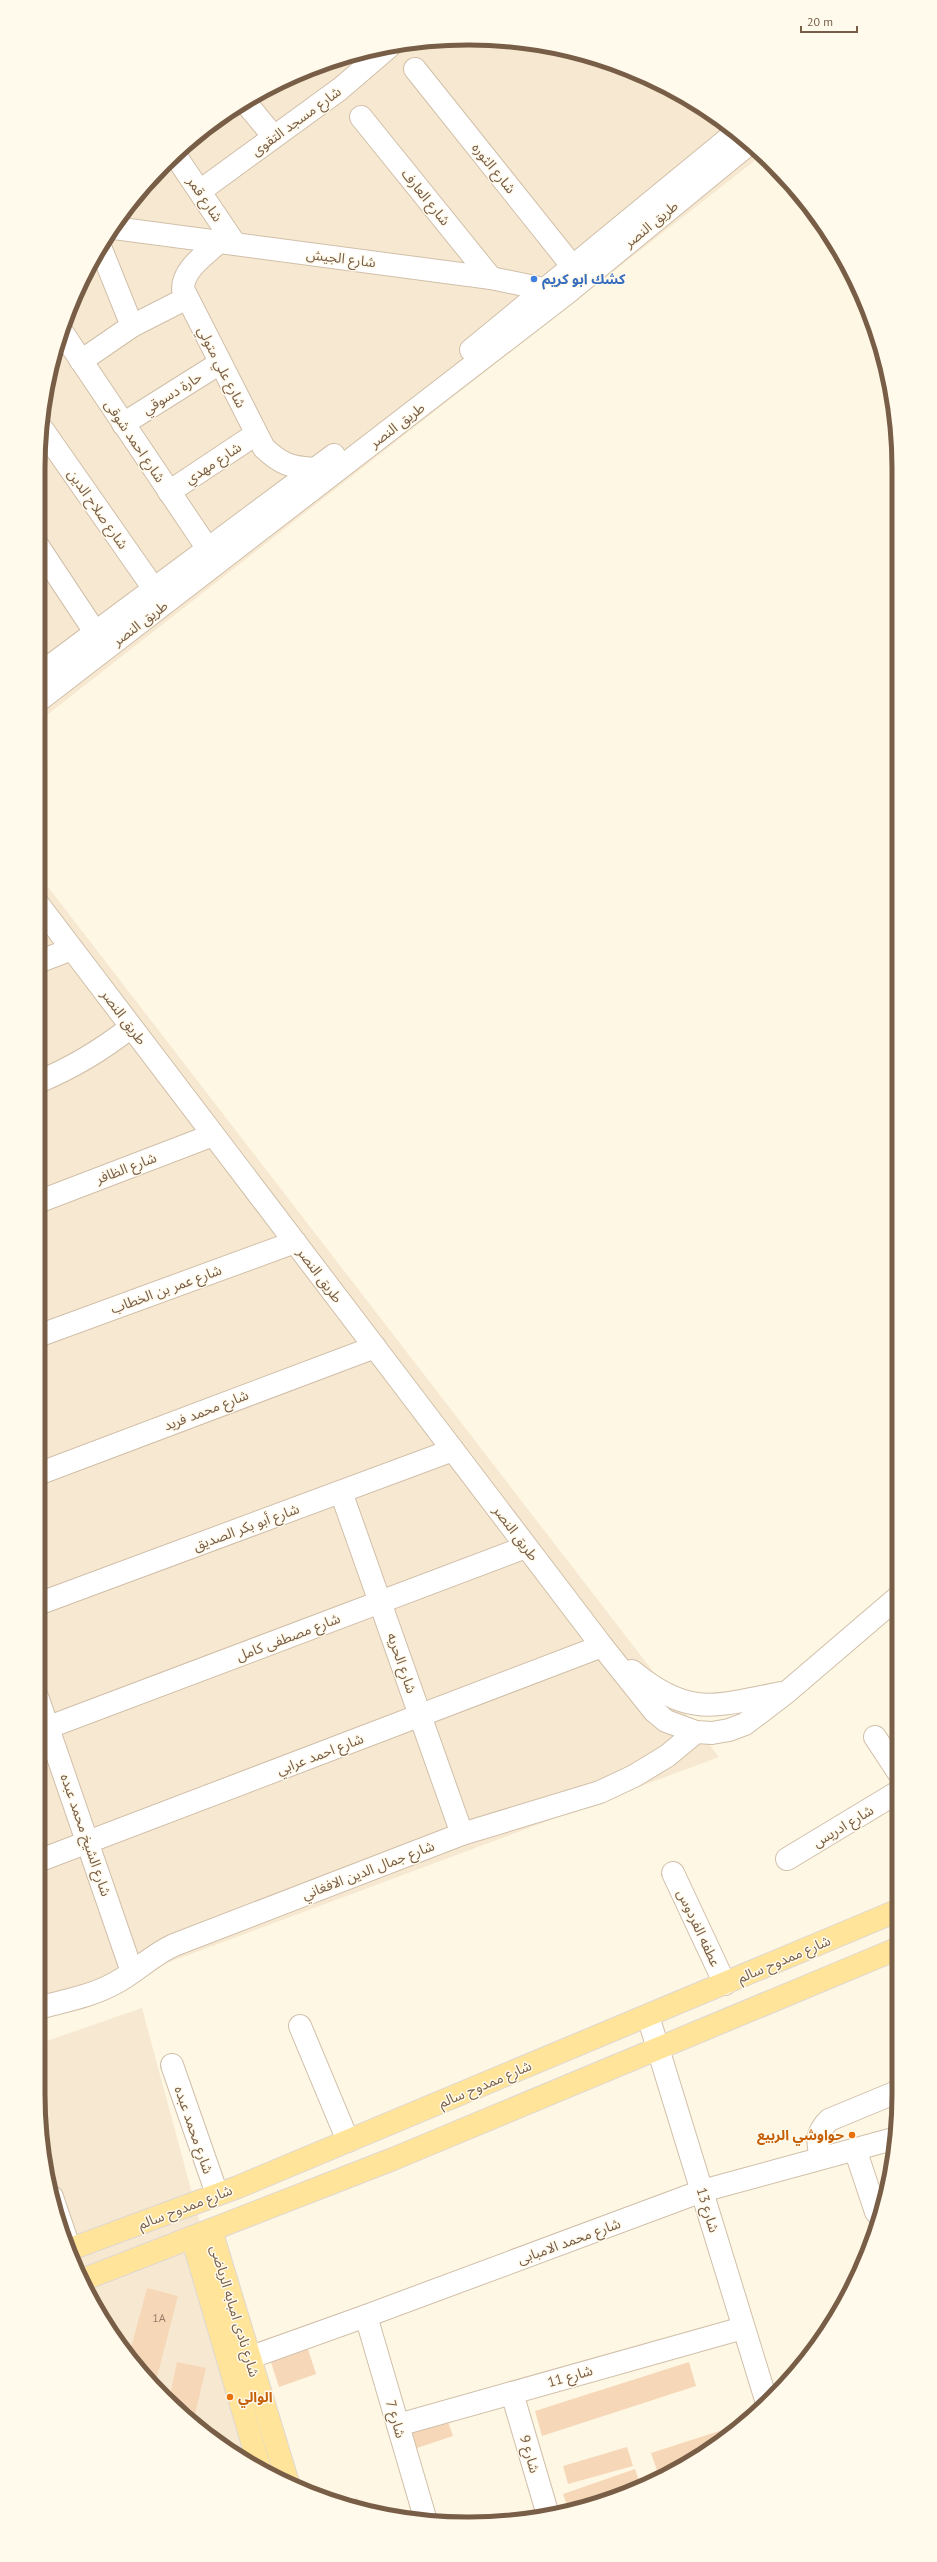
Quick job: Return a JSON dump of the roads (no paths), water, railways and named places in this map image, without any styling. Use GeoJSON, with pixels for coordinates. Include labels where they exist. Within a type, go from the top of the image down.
{"type":"FeatureCollection","features":[{"type":"Feature","properties":{"kind":"main road","name":"شارع ممدوح سالم"},"geometry":{"type":"LineString","coordinates":[[74,2248],[217,2194],[381,2128],[892,1913]]}},
{"type":"Feature","properties":{"kind":"main road"},"geometry":{"type":"LineString","coordinates":[[88,2278],[393,2159],[892,1951]]}},
{"type":"Feature","properties":{"kind":"main road"},"geometry":{"type":"LineString","coordinates":[[381,2128],[393,2159]]}},
{"type":"Feature","properties":{"kind":"main road","name":"شارع نادى امبابه الرياضى"},"geometry":{"type":"LineString","coordinates":[[202,2234],[240,2361],[285,2475]]}},
{"type":"Feature","properties":{"kind":"main road","name":"شارع نادى امبابه الرياضى"},"geometry":{"type":"LineString","coordinates":[[240,2361],[258,2461]]}},
{"type":"Feature","properties":{"kind":"street","name":"شارع مسجد التقوى"},"geometry":{"type":"LineString","coordinates":[[200,191],[340,89],[381,54]]}},
{"type":"Feature","properties":{"kind":"street","name":"شارع الثوره"},"geometry":{"type":"LineString","coordinates":[[415,69],[573,267]]}},
{"type":"Feature","properties":{"kind":"street"},"geometry":{"type":"LineString","coordinates":[[249,107],[274,137]]}},
{"type":"Feature","properties":{"kind":"street","name":"شارع العارف"},"geometry":{"type":"LineString","coordinates":[[361,117],[491,278]]}},
{"type":"Feature","properties":{"kind":"street","name":"طريق النصر"},"geometry":{"type":"LineString","coordinates":[[45,670],[435,380],[731,137]]}},
{"type":"Feature","properties":{"kind":"street","name":"طريق النصر"},"geometry":{"type":"LineString","coordinates":[[45,695],[567,293],[745,147]]}},
{"type":"Feature","properties":{"kind":"street","name":"شارع قمر"},"geometry":{"type":"LineString","coordinates":[[178,160],[200,191],[227,243]]}},
{"type":"Feature","properties":{"kind":"street","name":"شارع الجيش"},"geometry":{"type":"LineString","coordinates":[[120,228],[491,278],[567,293]]}},
{"type":"Feature","properties":{"kind":"street","name":"شارع علي متولي"},"geometry":{"type":"LineString","coordinates":[[227,243],[183,279],[183,289],[264,448],[276,460],[290,467],[314,469]]}},
{"type":"Feature","properties":{"kind":"street"},"geometry":{"type":"LineString","coordinates":[[103,255],[132,326]]}},
{"type":"Feature","properties":{"kind":"street"},"geometry":{"type":"LineString","coordinates":[[81,361],[132,326],[187,298]]}},
{"type":"Feature","properties":{"kind":"street","name":"شارع احمد شوقى"},"geometry":{"type":"LineString","coordinates":[[65,337],[208,549]]}},
{"type":"Feature","properties":{"kind":"street","name":"حارة دسوقي"},"geometry":{"type":"LineString","coordinates":[[123,424],[220,363]]}},
{"type":"Feature","properties":{"kind":"street","name":"شارع مهدي"},"geometry":{"type":"LineString","coordinates":[[169,492],[256,434]]}},
{"type":"Feature","properties":{"kind":"street","name":"شارع صلاح الدين"},"geometry":{"type":"LineString","coordinates":[[47,435],[154,589]]}},
{"type":"Feature","properties":{"kind":"street"},"geometry":{"type":"LineString","coordinates":[[45,557],[95,632]]}},
{"type":"Feature","properties":{"kind":"street","name":"طريق النصر"},"geometry":{"type":"LineString","coordinates":[[45,913],[602,1646]]}},
{"type":"Feature","properties":{"kind":"street"},"geometry":{"type":"LineString","coordinates":[[45,959],[72,949]]}},
{"type":"Feature","properties":{"kind":"street"},"geometry":{"type":"LineString","coordinates":[[45,1079],[66,1070],[102,1050],[131,1027]]}},
{"type":"Feature","properties":{"kind":"street","name":"شارع الظافر"},"geometry":{"type":"LineString","coordinates":[[45,1199],[213,1135]]}},
{"type":"Feature","properties":{"kind":"street","name":"شارع عمر بن الخطاب"},"geometry":{"type":"LineString","coordinates":[[45,1333],[295,1242]]}},
{"type":"Feature","properties":{"kind":"street","name":"شارع محمد فريد"},"geometry":{"type":"LineString","coordinates":[[45,1471],[374,1347]]}},
{"type":"Feature","properties":{"kind":"street","name":"شارع أبو بكر الصديق"},"geometry":{"type":"LineString","coordinates":[[45,1601],[453,1450]]}},
{"type":"Feature","properties":{"kind":"street","name":"شارع الحريه"},"geometry":{"type":"LineString","coordinates":[[341,1492],[462,1834]]}},
{"type":"Feature","properties":{"kind":"street","name":"شارع مصطفى كامل"},"geometry":{"type":"LineString","coordinates":[[49,1727],[526,1547]]}},
{"type":"Feature","properties":{"kind":"street"},"geometry":{"type":"LineString","coordinates":[[602,1646],[654,1711],[666,1721],[696,1732],[718,1732],[744,1724],[787,1692],[892,1602]]}},
{"type":"Feature","properties":{"kind":"street"},"geometry":{"type":"LineString","coordinates":[[602,1646],[651,1687],[677,1701],[705,1706],[787,1692]]}},
{"type":"Feature","properties":{"kind":"street","name":"شارع احمد عرابي"},"geometry":{"type":"LineString","coordinates":[[45,1858],[602,1646]]}},
{"type":"Feature","properties":{"kind":"street","name":"شارع الشيخ محمد عبده"},"geometry":{"type":"LineString","coordinates":[[45,1717],[132,1972]]}},
{"type":"Feature","properties":{"kind":"street","name":"شارع جمال الدين الافغاني"},"geometry":{"type":"LineString","coordinates":[[45,2006],[101,1990],[132,1972],[145,1961],[174,1945],[462,1834],[614,1786],[667,1756],[696,1732]]}},
{"type":"Feature","properties":{"kind":"street"},"geometry":{"type":"LineString","coordinates":[[875,1737],[892,1763]]}},
{"type":"Feature","properties":{"kind":"street","name":"شارع ادريس"},"geometry":{"type":"LineString","coordinates":[[788,1859],[892,1796]]}},
{"type":"Feature","properties":{"kind":"street","name":"عطفه الفردوس"},"geometry":{"type":"LineString","coordinates":[[673,1873],[725,1984]]}},
{"type":"Feature","properties":{"kind":"street","name":"شارع 13"},"geometry":{"type":"LineString","coordinates":[[648,2016],[765,2396]]}},
{"type":"Feature","properties":{"kind":"street"},"geometry":{"type":"LineString","coordinates":[[300,2026],[348,2141]]}},
{"type":"Feature","properties":{"kind":"street","name":"شارع محمد عبده"},"geometry":{"type":"LineString","coordinates":[[172,2065],[217,2194]]}},
{"type":"Feature","properties":{"kind":"street"},"geometry":{"type":"LineString","coordinates":[[821,2158],[817,2139],[821,2128],[829,2120],[892,2094]]}},
{"type":"Feature","properties":{"kind":"street","name":"شارع محمد الامبابى"},"geometry":{"type":"LineString","coordinates":[[240,2361],[366,2316],[702,2191],[889,2140]]}},
{"type":"Feature","properties":{"kind":"street"},"geometry":{"type":"LineString","coordinates":[[855,2149],[876,2211]]}},
{"type":"Feature","properties":{"kind":"street","name":"شارع 7"},"geometry":{"type":"LineString","coordinates":[[366,2316],[424,2514]]}},
{"type":"Feature","properties":{"kind":"street","name":"شارع 11"},"geometry":{"type":"LineString","coordinates":[[398,2425],[743,2328]]}},
{"type":"Feature","properties":{"kind":"street","name":"شارع 9"},"geometry":{"type":"LineString","coordinates":[[512,2393],[546,2510]]}},
{"type":"Feature","properties":{"kind":"place","name":"كشك ابو كريم"},"geometry":{"type":"Point","coordinates":[534,279]}},
{"type":"Feature","properties":{"kind":"place","name":"حواوشي الربيع"},"geometry":{"type":"Point","coordinates":[852,2135]}},
{"type":"Feature","properties":{"kind":"place","name":"الوالي"},"geometry":{"type":"Point","coordinates":[230,2397]}}]}
